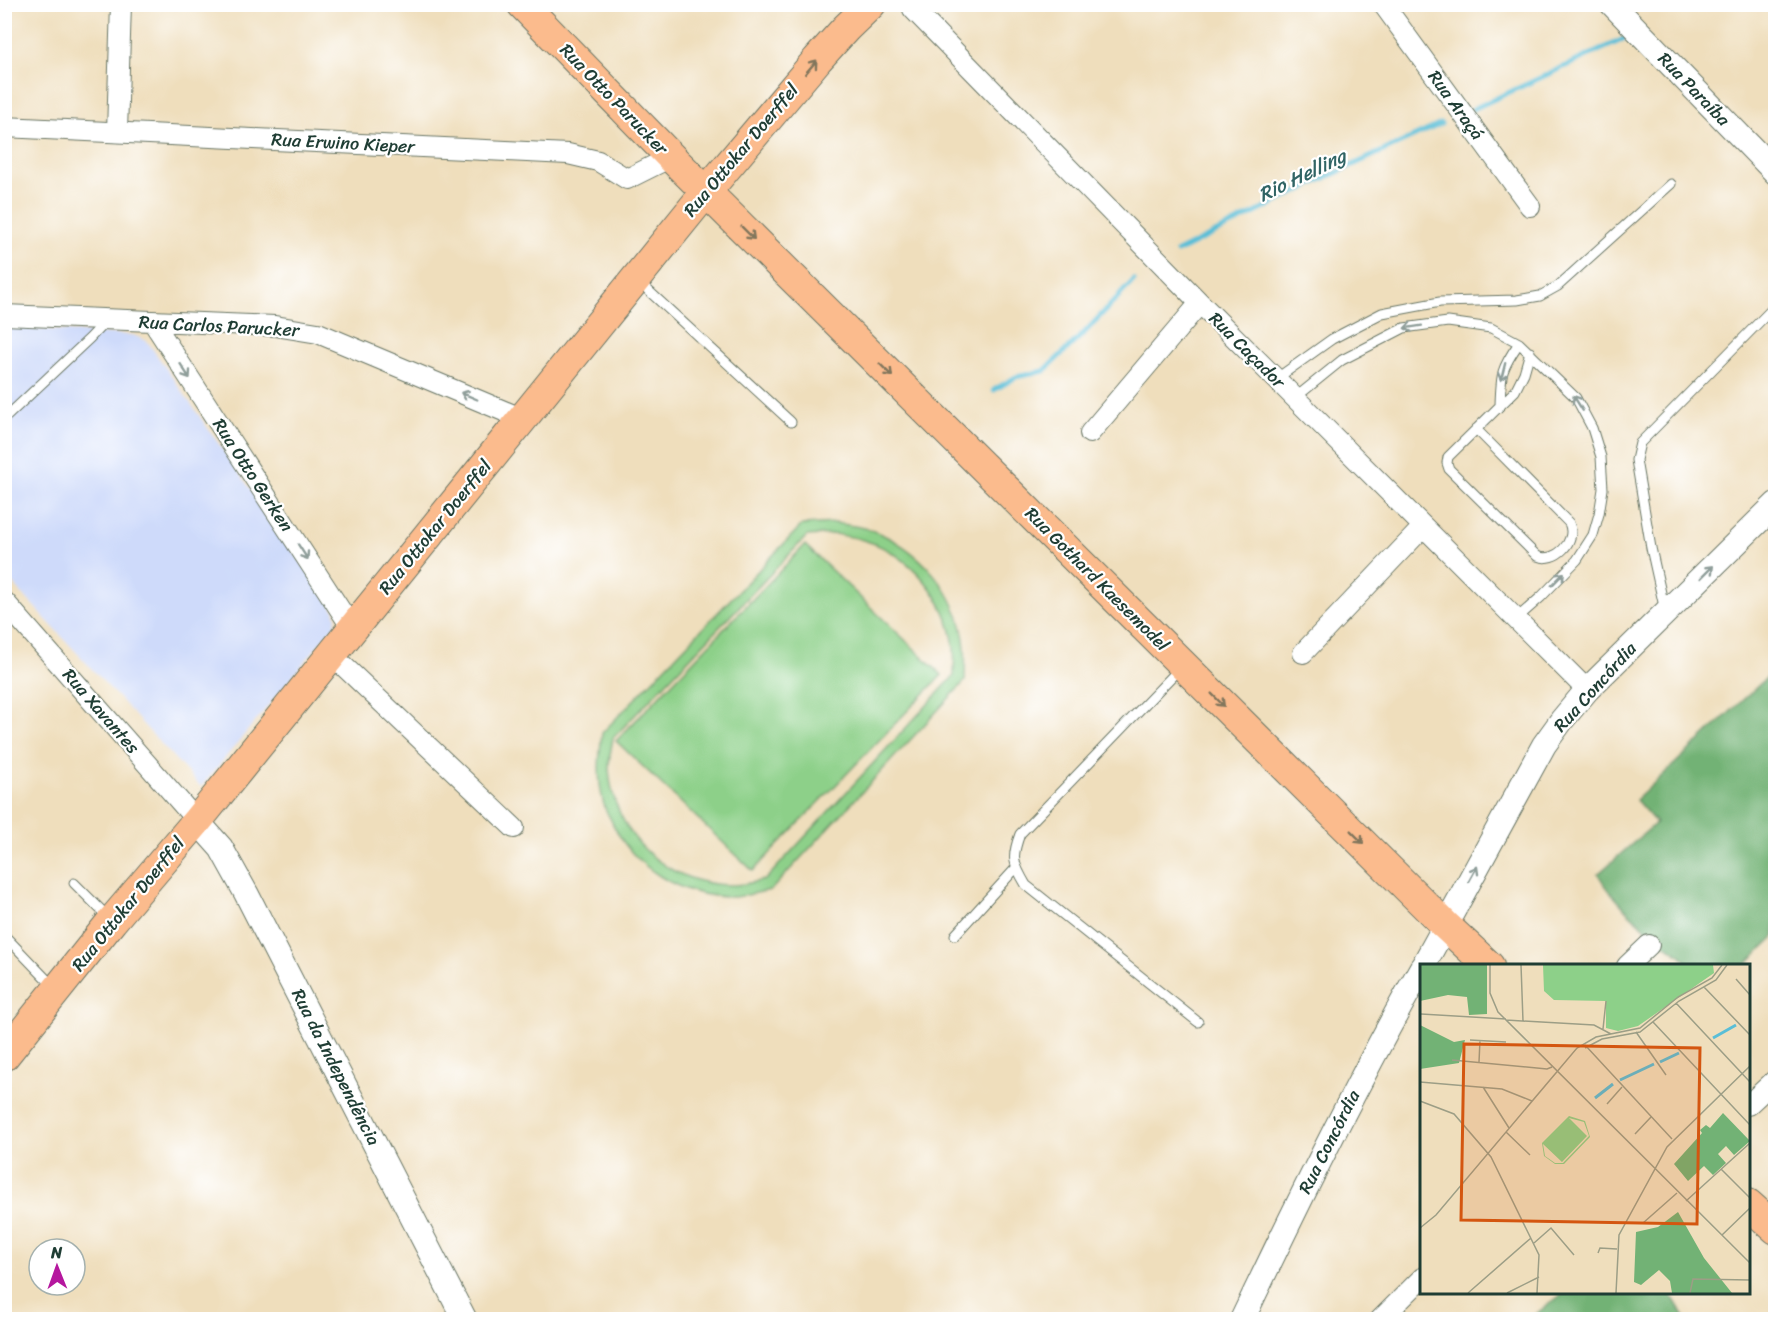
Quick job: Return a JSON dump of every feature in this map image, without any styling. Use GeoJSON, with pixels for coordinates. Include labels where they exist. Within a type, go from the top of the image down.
{"type":"FeatureCollection","features":[{"type":"Feature","properties":{"kind":"main road","name":"Rua Otto Parucker"},"geometry":{"type":"LineString","coordinates":[[522,4],[706,192]]}},
{"type":"Feature","properties":{"kind":"main road","name":"Rua Ottokar Doerffel"},"geometry":{"type":"LineString","coordinates":[[4,1056],[706,192],[817,60],[871,4]]}},
{"type":"Feature","properties":{"kind":"main road"},"geometry":{"type":"LineString","coordinates":[[671,157],[676,189],[672,234]]}},
{"type":"Feature","properties":{"kind":"main road","name":"Rua Gothard Kaesemodel"},"geometry":{"type":"LineString","coordinates":[[706,192],[1487,964]]}},
{"type":"Feature","properties":{"kind":"main road"},"geometry":{"type":"LineString","coordinates":[[1750,1205],[1776,1229]]}},
{"type":"Feature","properties":{"kind":"street","name":"Rua Araçá"},"geometry":{"type":"LineString","coordinates":[[1383,4],[1530,206]]}},
{"type":"Feature","properties":{"kind":"street","name":"Rua Paraíba"},"geometry":{"type":"LineString","coordinates":[[1612,4],[1776,173]]}},
{"type":"Feature","properties":{"kind":"street","name":"Rua Caçador"},"geometry":{"type":"LineString","coordinates":[[915,6],[1200,303],[1587,690]]}},
{"type":"Feature","properties":{"kind":"street"},"geometry":{"type":"LineString","coordinates":[[117,132],[120,13]]}},
{"type":"Feature","properties":{"kind":"street","name":"Rua Erwino Kieper"},"geometry":{"type":"LineString","coordinates":[[4,127],[568,154],[598,161],[627,179],[671,157]]}},
{"type":"Feature","properties":{"kind":"street"},"geometry":{"type":"LineString","coordinates":[[1090,433],[1200,303]]}},
{"type":"Feature","properties":{"kind":"street","name":"Rua Carlos Parucker"},"geometry":{"type":"LineString","coordinates":[[4,315],[275,326],[318,333],[523,419]]}},
{"type":"Feature","properties":{"kind":"street","name":"Rua Otto Gerken"},"geometry":{"type":"LineString","coordinates":[[153,322],[352,628]]}},
{"type":"Feature","properties":{"kind":"street","name":"Rua Concórdia"},"geometry":{"type":"LineString","coordinates":[[1423,964],[1544,745],[1562,720],[1587,690],[1776,504]]}},
{"type":"Feature","properties":{"kind":"street"},"geometry":{"type":"LineString","coordinates":[[1303,653],[1423,527]]}},
{"type":"Feature","properties":{"kind":"street","name":"Rua Xavantes"},"geometry":{"type":"LineString","coordinates":[[4,601],[197,821]]}},
{"type":"Feature","properties":{"kind":"street"},"geometry":{"type":"LineString","coordinates":[[331,654],[514,828]]}},
{"type":"Feature","properties":{"kind":"street","name":"Rua da Independência"},"geometry":{"type":"LineString","coordinates":[[197,821],[220,848],[246,893],[465,1320]]}},
{"type":"Feature","properties":{"kind":"street"},"geometry":{"type":"LineString","coordinates":[[1629,964],[1649,945]]}},
{"type":"Feature","properties":{"kind":"street","name":"Rua Concórdia"},"geometry":{"type":"LineString","coordinates":[[1242,1320],[1302,1195],[1420,970]]}},
{"type":"Feature","properties":{"kind":"street"},"geometry":{"type":"LineString","coordinates":[[1750,1104],[1776,1079]]}},
{"type":"Feature","properties":{"kind":"street"},"geometry":{"type":"LineString","coordinates":[[1380,1320],[1420,1280]]}},
{"type":"Feature","properties":{"kind":"lane"},"geometry":{"type":"LineString","coordinates":[[1276,379],[1332,339],[1382,313],[1440,302],[1517,300],[1540,296],[1558,286],[1671,184]]}},
{"type":"Feature","properties":{"kind":"lane"},"geometry":{"type":"LineString","coordinates":[[635,279],[790,422]]}},
{"type":"Feature","properties":{"kind":"lane"},"geometry":{"type":"LineString","coordinates":[[1665,613],[1636,460],[1640,442],[1776,305]]}},
{"type":"Feature","properties":{"kind":"lane"},"geometry":{"type":"LineString","coordinates":[[4,419],[107,320]]}},
{"type":"Feature","properties":{"kind":"lane"},"geometry":{"type":"LineString","coordinates":[[1295,398],[1342,360],[1404,328],[1448,322],[1491,328],[1519,343],[1576,398],[1592,428],[1601,457],[1603,489],[1599,514],[1593,535],[1578,560],[1516,619]]}},
{"type":"Feature","properties":{"kind":"lane"},"geometry":{"type":"LineString","coordinates":[[1500,405],[1502,371],[1519,343]]}},
{"type":"Feature","properties":{"kind":"lane"},"geometry":{"type":"LineString","coordinates":[[1476,429],[1569,523],[1572,534],[1570,541],[1554,557],[1548,559],[1537,556],[1449,468],[1447,463],[1448,458],[1476,429],[1500,405],[1520,384],[1530,352]]}},
{"type":"Feature","properties":{"kind":"lane"},"geometry":{"type":"LineString","coordinates":[[1183,665],[1020,834],[1013,852],[1016,868],[1026,885],[1198,1022]]}},
{"type":"Feature","properties":{"kind":"lane"},"geometry":{"type":"LineString","coordinates":[[955,935],[1016,868]]}},
{"type":"Feature","properties":{"kind":"lane"},"geometry":{"type":"LineString","coordinates":[[74,884],[112,921]]}},
{"type":"Feature","properties":{"kind":"lane"},"geometry":{"type":"LineString","coordinates":[[4,935],[57,991]]}},
{"type":"Feature","properties":{"kind":"shaded area"},"geometry":{"type":"Polygon","coordinates":[[[5,327],[133,335],[147,341],[334,609],[335,625],[201,787],[5,575],[5,327]]]}},
{"type":"Feature","properties":{"kind":"green space"},"geometry":{"type":"Polygon","coordinates":[[[836,523],[868,529],[904,547],[920,560],[946,591],[955,609],[962,628],[965,648],[965,681],[771,890],[734,897],[695,892],[660,876],[644,865],[619,836],[603,803],[601,792],[599,767],[602,733],[802,525],[836,523]],[[835,534],[807,536],[613,738],[609,769],[613,793],[621,816],[633,835],[648,852],[666,866],[687,877],[709,883],[733,885],[765,880],[954,676],[951,630],[944,612],[924,580],[896,555],[880,546],[835,534]]]}},
{"type":"Feature","properties":{"kind":"green space"},"geometry":{"type":"Polygon","coordinates":[[[805,545],[942,675],[753,871],[616,741],[805,545]]]}},
{"type":"Feature","properties":{"kind":"green space"},"geometry":{"type":"Polygon","coordinates":[[[1775,670],[1775,936],[1746,964],[1688,964],[1632,916],[1598,874],[1656,823],[1636,800],[1775,670]]]}},
{"type":"Feature","properties":{"kind":"green space"},"geometry":{"type":"Polygon","coordinates":[[[1563,1294],[1671,1294],[1686,1319],[1529,1319],[1563,1294]]]}},
{"type":"Feature","properties":{"kind":"waterway","name":"Rio Helling"},"geometry":{"type":"LineString","coordinates":[[1473,109],[1626,38]]}},
{"type":"Feature","properties":{"kind":"waterway","name":"Rio Helling"},"geometry":{"type":"LineString","coordinates":[[1177,252],[1325,178],[1441,124]]}},
{"type":"Feature","properties":{"kind":"waterway","name":"Rio Helling"},"geometry":{"type":"LineString","coordinates":[[994,390],[1016,377],[1044,371],[1134,280]]}}]}
